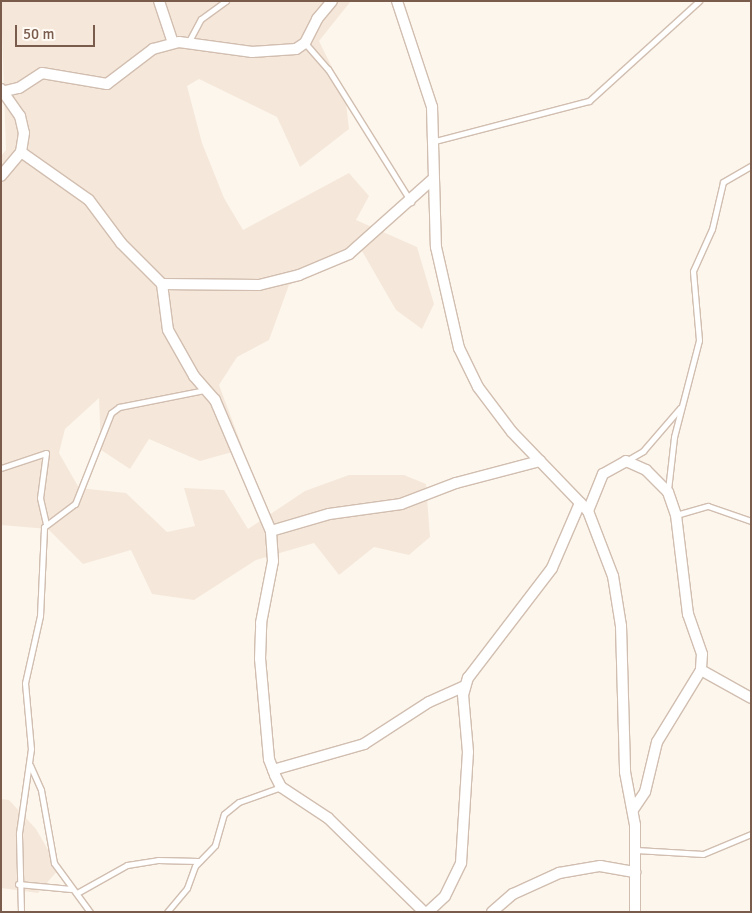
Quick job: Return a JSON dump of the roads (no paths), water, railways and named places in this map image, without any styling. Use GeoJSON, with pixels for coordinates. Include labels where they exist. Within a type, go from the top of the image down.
{"type":"FeatureCollection","features":[{"type":"Feature","properties":{"kind":"street"},"geometry":{"type":"LineString","coordinates":[[159,1],[173,44]]}},
{"type":"Feature","properties":{"kind":"street"},"geometry":{"type":"LineString","coordinates":[[1,176],[22,152],[22,123],[2,91],[42,73],[107,84],[153,50],[173,44],[188,43],[224,50],[280,52],[305,43],[317,19],[332,1]]}},
{"type":"Feature","properties":{"kind":"street"},"geometry":{"type":"LineString","coordinates":[[397,1],[429,94],[435,142],[436,247],[459,348],[478,387],[540,461],[588,511],[620,604],[624,772],[633,810],[636,850],[635,912]]}},
{"type":"Feature","properties":{"kind":"street"},"geometry":{"type":"LineString","coordinates":[[22,152],[89,200],[122,243],[162,284],[168,330],[224,420],[271,532],[273,561],[260,640],[262,693],[273,770],[281,787],[328,818],[424,912]]}},
{"type":"Feature","properties":{"kind":"street"},"geometry":{"type":"LineString","coordinates":[[162,284],[259,285],[298,275],[349,254],[411,202],[434,179]]}},
{"type":"Feature","properties":{"kind":"street"},"geometry":{"type":"LineString","coordinates":[[271,532],[330,514],[400,504],[456,483],[540,461]]}},
{"type":"Feature","properties":{"kind":"street"},"geometry":{"type":"LineString","coordinates":[[588,511],[603,474],[626,461],[646,470],[668,492],[676,515],[688,614],[702,654],[701,670],[657,742],[645,792],[633,810]]}},
{"type":"Feature","properties":{"kind":"street"},"geometry":{"type":"LineString","coordinates":[[273,770],[364,744],[422,706],[465,686],[552,568],[580,503]]}},
{"type":"Feature","properties":{"kind":"street"},"geometry":{"type":"LineString","coordinates":[[701,670],[751,698]]}},
{"type":"Feature","properties":{"kind":"street"},"geometry":{"type":"LineString","coordinates":[[428,912],[445,896],[461,864],[467,769],[465,686]]}},
{"type":"Feature","properties":{"kind":"street"},"geometry":{"type":"LineString","coordinates":[[492,912],[513,894],[559,872],[600,866],[635,872]]}},
{"type":"Feature","properties":{"kind":"lane"},"geometry":{"type":"LineString","coordinates":[[188,43],[201,19],[226,1]]}},
{"type":"Feature","properties":{"kind":"lane"},"geometry":{"type":"LineString","coordinates":[[435,142],[588,101],[634,65],[661,33],[699,1]]}},
{"type":"Feature","properties":{"kind":"lane"},"geometry":{"type":"LineString","coordinates":[[305,43],[328,69],[411,202]]}},
{"type":"Feature","properties":{"kind":"lane"},"geometry":{"type":"LineString","coordinates":[[668,492],[667,470],[680,408],[699,340],[692,288],[695,262],[712,229],[723,182],[751,166]]}},
{"type":"Feature","properties":{"kind":"lane"},"geometry":{"type":"LineString","coordinates":[[46,524],[76,504],[111,413],[119,407],[205,390]]}},
{"type":"Feature","properties":{"kind":"lane"},"geometry":{"type":"LineString","coordinates":[[626,461],[643,451],[680,408]]}},
{"type":"Feature","properties":{"kind":"lane"},"geometry":{"type":"LineString","coordinates":[[1,468],[46,453],[40,498],[46,524],[41,549],[40,616],[25,683],[30,765],[19,833],[18,884],[22,912]]}},
{"type":"Feature","properties":{"kind":"lane"},"geometry":{"type":"LineString","coordinates":[[676,515],[708,506],[751,521]]}},
{"type":"Feature","properties":{"kind":"lane"},"geometry":{"type":"LineString","coordinates":[[30,765],[41,790],[50,852],[72,889],[90,912]]}},
{"type":"Feature","properties":{"kind":"lane"},"geometry":{"type":"LineString","coordinates":[[167,912],[187,888],[198,861],[215,845],[227,811],[281,787]]}},
{"type":"Feature","properties":{"kind":"lane"},"geometry":{"type":"LineString","coordinates":[[636,850],[703,854],[751,834]]}},
{"type":"Feature","properties":{"kind":"lane"},"geometry":{"type":"LineString","coordinates":[[77,893],[127,865],[158,860],[198,861]]}},
{"type":"Feature","properties":{"kind":"lane"},"geometry":{"type":"LineString","coordinates":[[18,884],[72,889]]}}]}
